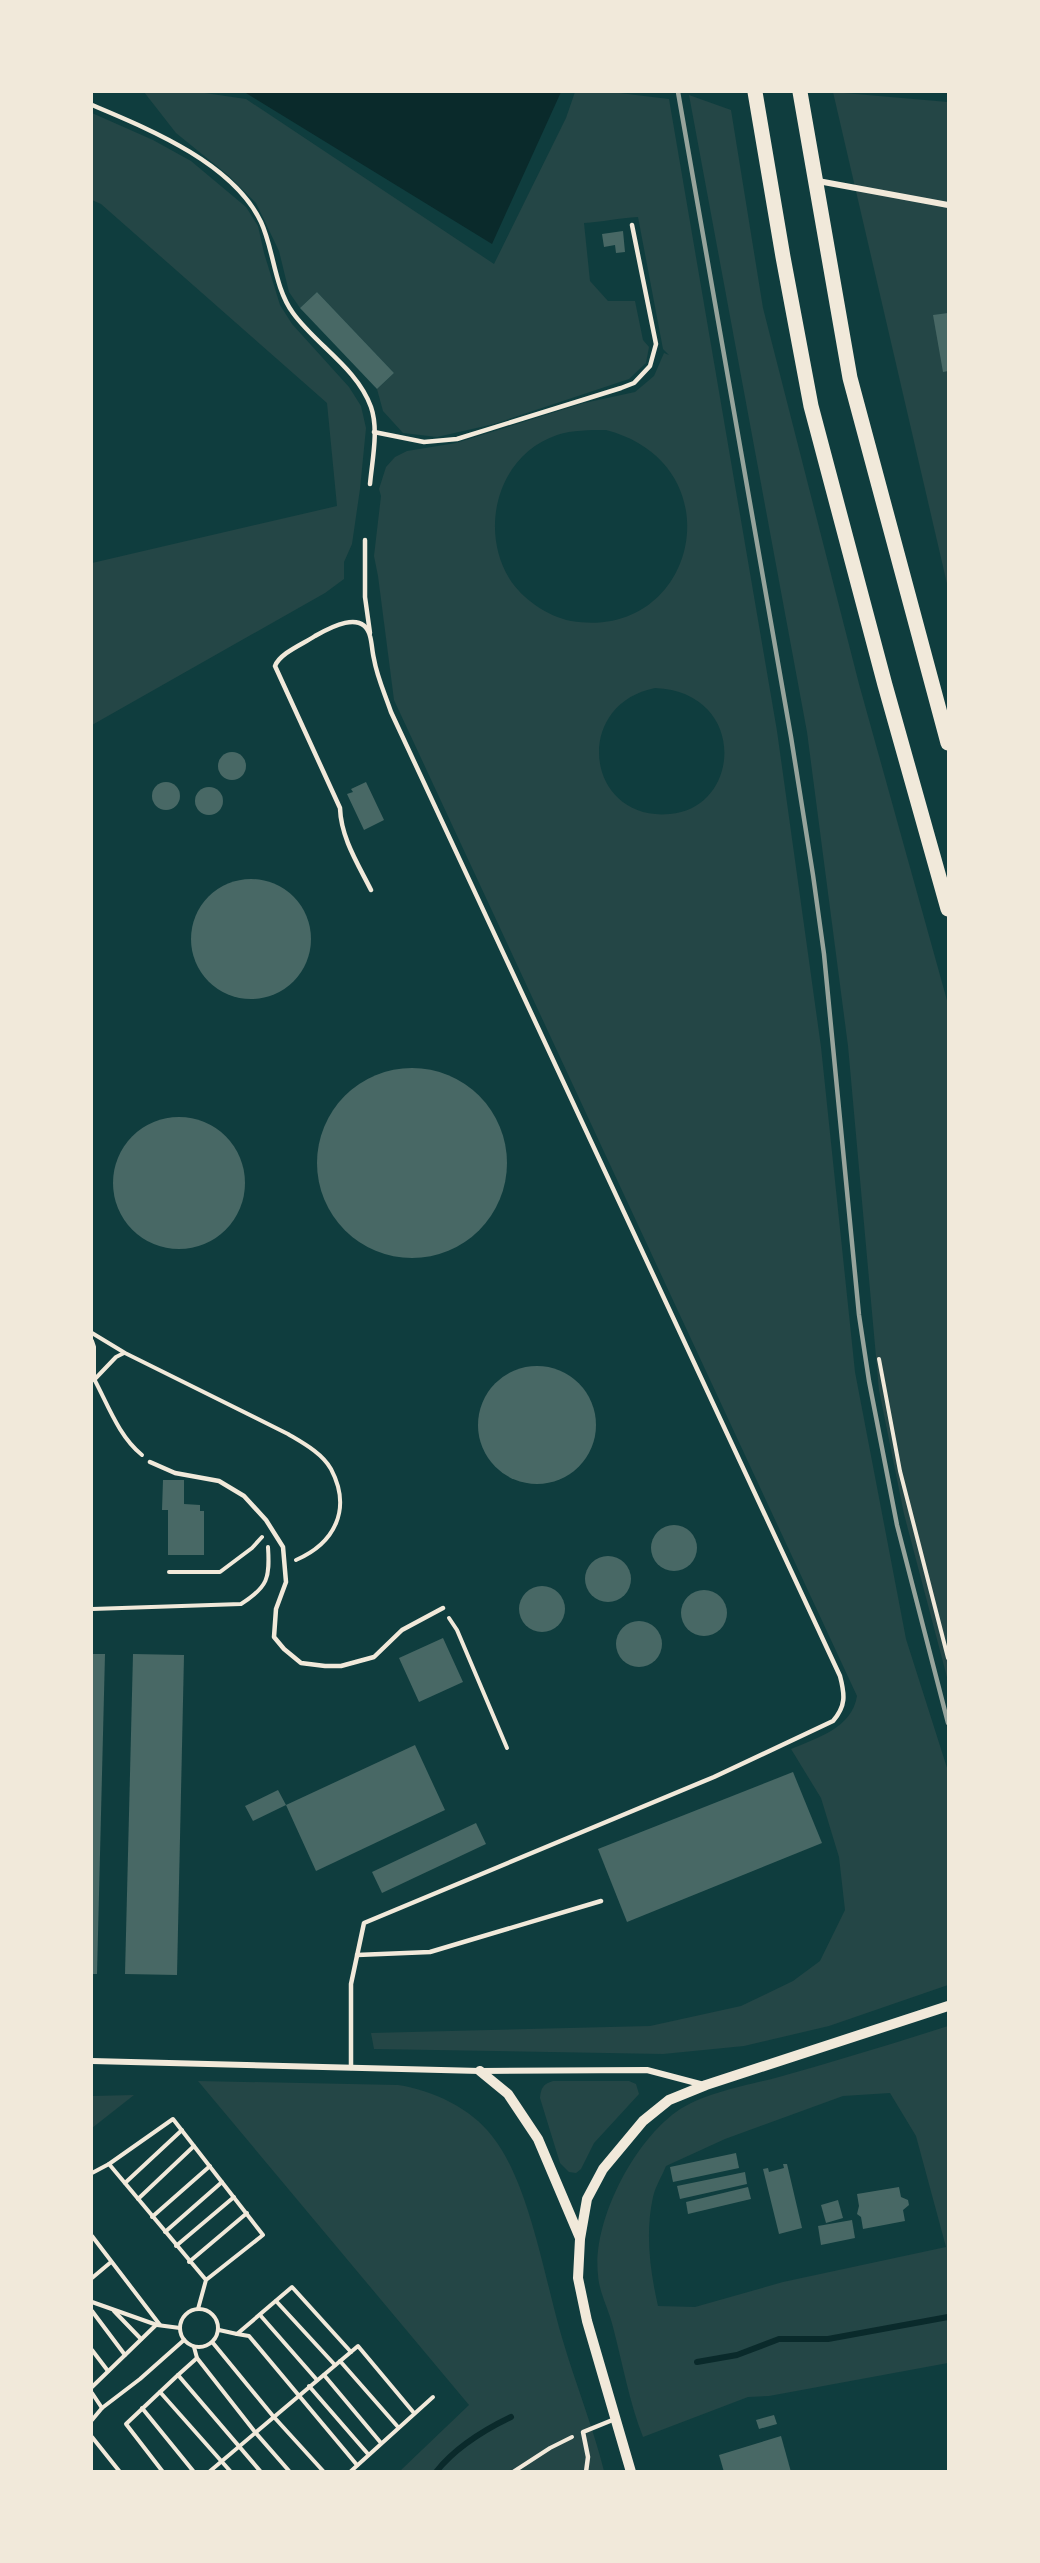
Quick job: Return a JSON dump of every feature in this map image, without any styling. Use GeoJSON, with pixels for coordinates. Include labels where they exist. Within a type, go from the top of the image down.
{"type":"FeatureCollection","features":[{"type":"Feature","properties":{"kind":"main road"},"geometry":{"type":"LineString","coordinates":[[800,92],[850,378],[948,743]]}},
{"type":"Feature","properties":{"kind":"main road"},"geometry":{"type":"LineString","coordinates":[[756,99],[811,406],[885,686],[948,909]]}},
{"type":"Feature","properties":{"kind":"street"},"geometry":{"type":"LineString","coordinates":[[814,180],[948,205]]}},
{"type":"Feature","properties":{"kind":"street"},"geometry":{"type":"LineString","coordinates":[[631,2472],[587,2321],[578,2278],[580,2239],[587,2199],[603,2169],[644,2121],[669,2100],[705,2085],[948,2006]]}},
{"type":"Feature","properties":{"kind":"street"},"geometry":{"type":"LineString","coordinates":[[92,2061],[480,2071],[647,2070],[705,2085]]}},
{"type":"Feature","properties":{"kind":"street"},"geometry":{"type":"LineString","coordinates":[[480,2071],[508,2094],[537,2139],[580,2239]]}},
{"type":"Feature","properties":{"kind":"lane"},"geometry":{"type":"LineString","coordinates":[[92,105],[169,140],[203,161],[231,183],[252,205],[262,225],[281,289],[292,312],[344,366],[360,387],[371,408],[374,432],[370,484]]}},
{"type":"Feature","properties":{"kind":"lane"},"geometry":{"type":"LineString","coordinates":[[374,432],[424,442],[456,439],[621,388],[643,376],[650,366],[656,344],[632,225]]}},
{"type":"Feature","properties":{"kind":"lane"},"geometry":{"type":"LineString","coordinates":[[351,2068],[351,1984],[364,1923],[714,1777],[824,1726],[833,1721],[843,1709],[845,1694],[835,1666],[391,712],[374,660],[365,597],[365,540]]}},
{"type":"Feature","properties":{"kind":"lane"},"geometry":{"type":"LineString","coordinates":[[370,633],[361,625],[352,622],[333,626],[277,660],[275,666],[340,808],[340,821],[345,838],[371,890]]}},
{"type":"Feature","properties":{"kind":"lane"},"geometry":{"type":"LineString","coordinates":[[150,1462],[176,1473],[219,1481],[244,1496],[266,1520],[283,1547],[286,1582],[276,1609],[274,1637],[301,1663],[341,1666],[374,1657],[402,1630],[442,1608]]}},
{"type":"Feature","properties":{"kind":"lane"},"geometry":{"type":"LineString","coordinates":[[357,1955],[430,1952],[601,1901]]}},
{"type":"Feature","properties":{"kind":"lane"},"geometry":{"type":"LineString","coordinates":[[586,2472],[588,2457],[582,2432],[615,2419]]}},
{"type":"Feature","properties":{"kind":"path"},"geometry":{"type":"LineString","coordinates":[[92,1333],[125,1353],[288,1434],[312,1449],[330,1468],[339,1495],[340,1515],[333,1532],[312,1553],[284,1564]]}},
{"type":"Feature","properties":{"kind":"path"},"geometry":{"type":"LineString","coordinates":[[92,1341],[94,1347],[93,1378],[119,1427],[134,1449],[150,1462]]}},
{"type":"Feature","properties":{"kind":"path"},"geometry":{"type":"LineString","coordinates":[[93,1378],[116,1357],[125,1353]]}},
{"type":"Feature","properties":{"kind":"path"},"geometry":{"type":"LineString","coordinates":[[879,1359],[900,1471],[948,1658]]}},
{"type":"Feature","properties":{"kind":"path"},"geometry":{"type":"LineString","coordinates":[[92,1609],[242,1604],[261,1589],[269,1572],[267,1532],[252,1548],[220,1572],[169,1572]]}},
{"type":"Feature","properties":{"kind":"path"},"geometry":{"type":"LineString","coordinates":[[442,1608],[456,1630],[507,1748]]}},
{"type":"Feature","properties":{"kind":"path"},"geometry":{"type":"LineString","coordinates":[[92,2173],[109,2164],[173,2119],[247,2213],[263,2235],[206,2280],[198,2309]]}},
{"type":"Feature","properties":{"kind":"path"},"geometry":{"type":"LineString","coordinates":[[125,2183],[182,2130]]}},
{"type":"Feature","properties":{"kind":"path"},"geometry":{"type":"LineString","coordinates":[[138,2199],[194,2146]]}},
{"type":"Feature","properties":{"kind":"path"},"geometry":{"type":"LineString","coordinates":[[109,2164],[206,2280]]}},
{"type":"Feature","properties":{"kind":"path"},"geometry":{"type":"LineString","coordinates":[[152,2217],[210,2166]]}},
{"type":"Feature","properties":{"kind":"path"},"geometry":{"type":"LineString","coordinates":[[165,2232],[222,2182]]}},
{"type":"Feature","properties":{"kind":"path"},"geometry":{"type":"LineString","coordinates":[[176,2246],[234,2197]]}},
{"type":"Feature","properties":{"kind":"path"},"geometry":{"type":"LineString","coordinates":[[189,2262],[247,2213]]}},
{"type":"Feature","properties":{"kind":"path"},"geometry":{"type":"LineString","coordinates":[[92,2236],[94,2242],[158,2325]]}},
{"type":"Feature","properties":{"kind":"path"},"geometry":{"type":"LineString","coordinates":[[92,2278],[111,2262]]}},
{"type":"Feature","properties":{"kind":"path"},"geometry":{"type":"LineString","coordinates":[[237,2334],[292,2287],[351,2352]]}},
{"type":"Feature","properties":{"kind":"path"},"geometry":{"type":"LineString","coordinates":[[276,2301],[335,2365]]}},
{"type":"Feature","properties":{"kind":"path"},"geometry":{"type":"LineString","coordinates":[[92,2302],[158,2325],[180,2328]]}},
{"type":"Feature","properties":{"kind":"path"},"geometry":{"type":"LineString","coordinates":[[198,2309],[214,2316],[219,2330],[213,2343],[205,2347],[194,2347],[184,2340],[180,2328],[186,2314],[198,2309]]}},
{"type":"Feature","properties":{"kind":"path"},"geometry":{"type":"LineString","coordinates":[[113,2310],[141,2338]]}},
{"type":"Feature","properties":{"kind":"path"},"geometry":{"type":"LineString","coordinates":[[92,2311],[125,2355]]}},
{"type":"Feature","properties":{"kind":"path"},"geometry":{"type":"LineString","coordinates":[[260,2315],[317,2380]]}},
{"type":"Feature","properties":{"kind":"path"},"geometry":{"type":"LineString","coordinates":[[92,2384],[158,2325]]}},
{"type":"Feature","properties":{"kind":"path"},"geometry":{"type":"LineString","coordinates":[[219,2330],[249,2336],[357,2465]]}},
{"type":"Feature","properties":{"kind":"path"},"geometry":{"type":"LineString","coordinates":[[92,2420],[102,2408],[140,2379],[184,2340]]}},
{"type":"Feature","properties":{"kind":"path"},"geometry":{"type":"LineString","coordinates":[[213,2343],[273,2416],[324,2472]]}},
{"type":"Feature","properties":{"kind":"path"},"geometry":{"type":"LineString","coordinates":[[209,2472],[358,2346],[414,2413]]}},
{"type":"Feature","properties":{"kind":"path"},"geometry":{"type":"LineString","coordinates":[[194,2347],[197,2358],[255,2432],[290,2472]]}},
{"type":"Feature","properties":{"kind":"path"},"geometry":{"type":"LineString","coordinates":[[92,2350],[108,2371]]}},
{"type":"Feature","properties":{"kind":"path"},"geometry":{"type":"LineString","coordinates":[[163,2472],[126,2424],[197,2358]]}},
{"type":"Feature","properties":{"kind":"path"},"geometry":{"type":"LineString","coordinates":[[340,2361],[398,2427]]}},
{"type":"Feature","properties":{"kind":"path"},"geometry":{"type":"LineString","coordinates":[[178,2375],[261,2472]]}},
{"type":"Feature","properties":{"kind":"path"},"geometry":{"type":"LineString","coordinates":[[323,2375],[381,2443]]}},
{"type":"Feature","properties":{"kind":"path"},"geometry":{"type":"LineString","coordinates":[[309,2386],[368,2454]]}},
{"type":"Feature","properties":{"kind":"path"},"geometry":{"type":"LineString","coordinates":[[160,2392],[231,2472]]}},
{"type":"Feature","properties":{"kind":"path"},"geometry":{"type":"LineString","coordinates":[[92,2393],[102,2408]]}},
{"type":"Feature","properties":{"kind":"path"},"geometry":{"type":"LineString","coordinates":[[350,2472],[433,2397]]}},
{"type":"Feature","properties":{"kind":"path"},"geometry":{"type":"LineString","coordinates":[[142,2408],[194,2472]]}},
{"type":"Feature","properties":{"kind":"path"},"geometry":{"type":"LineString","coordinates":[[513,2472],[550,2448],[582,2432]]}},
{"type":"Feature","properties":{"kind":"path"},"geometry":{"type":"LineString","coordinates":[[92,2437],[120,2472]]}},
{"type":"Feature","properties":{"kind":"shaded area"},"geometry":{"type":"Polygon","coordinates":[[[144,92],[198,92],[246,99],[494,264],[566,118],[575,92],[611,92],[669,99],[777,731],[821,1047],[855,1372],[906,1639],[948,1771],[948,1985],[829,2026],[744,2046],[663,2054],[374,2049],[371,2033],[650,2026],[741,2006],[793,1981],[820,1961],[845,1910],[839,1857],[821,1798],[791,1749],[822,1736],[841,1724],[854,1707],[857,1696],[394,700],[374,556],[381,496],[379,489],[386,467],[395,457],[407,451],[456,443],[584,403],[635,392],[654,376],[664,353],[669,355],[663,349],[638,217],[584,223],[590,281],[608,301],[635,301],[643,340],[649,347],[646,363],[629,379],[494,424],[437,437],[403,433],[383,411],[377,389],[394,373],[317,292],[300,308],[289,292],[279,251],[256,203],[229,176],[176,133],[144,92]],[[606,430],[563,433],[537,445],[520,459],[508,476],[495,516],[500,558],[514,586],[544,611],[571,621],[614,620],[648,605],[672,579],[685,546],[686,511],[674,477],[647,449],[606,430]],[[655,688],[628,699],[610,716],[601,737],[600,760],[606,782],[620,800],[642,812],[670,814],[694,807],[711,792],[721,773],[724,750],[720,728],[707,709],[685,694],[655,688]]]}},
{"type":"Feature","properties":{"kind":"shaded area"},"geometry":{"type":"Polygon","coordinates":[[[233,92],[561,92],[492,244],[246,93],[233,92]]]}},
{"type":"Feature","properties":{"kind":"shaded area"},"geometry":{"type":"Polygon","coordinates":[[[833,92],[948,102],[948,588],[833,92]]]}},
{"type":"Feature","properties":{"kind":"shaded area"},"geometry":{"type":"Polygon","coordinates":[[[689,95],[731,110],[763,308],[859,684],[948,1004],[948,1681],[904,1514],[879,1390],[848,1046],[807,732],[689,95]]]}},
{"type":"Feature","properties":{"kind":"shaded area"},"geometry":{"type":"Polygon","coordinates":[[[92,113],[153,140],[191,161],[246,207],[258,226],[280,305],[292,324],[349,387],[361,406],[366,428],[352,544],[344,562],[344,579],[325,593],[92,725],[92,563],[337,506],[327,403],[101,204],[92,200],[92,113]]]}},
{"type":"Feature","properties":{"kind":"shaded area"},"geometry":{"type":"Polygon","coordinates":[[[948,2026],[948,2363],[769,2396],[748,2397],[643,2437],[600,2288],[598,2254],[609,2208],[631,2163],[645,2143],[676,2112],[700,2099],[948,2026]],[[890,2093],[843,2096],[725,2139],[666,2166],[654,2193],[649,2224],[651,2266],[658,2306],[695,2307],[783,2282],[946,2247],[916,2136],[890,2093]]]}},
{"type":"Feature","properties":{"kind":"shaded area"},"geometry":{"type":"Polygon","coordinates":[[[198,2081],[411,2087],[450,2102],[483,2126],[505,2156],[517,2180],[535,2234],[563,2341],[604,2471],[400,2471],[469,2405],[198,2081]]]}},
{"type":"Feature","properties":{"kind":"shaded area"},"geometry":{"type":"Polygon","coordinates":[[[553,2081],[629,2081],[636,2084],[639,2094],[594,2143],[581,2169],[576,2173],[569,2172],[560,2163],[540,2098],[543,2087],[553,2081]]]}},
{"type":"Feature","properties":{"kind":"shaded area"},"geometry":{"type":"Polygon","coordinates":[[[134,2095],[92,2128],[92,2096],[134,2095]]]}},
{"type":"Feature","properties":{"kind":"building"},"geometry":{"type":"Polygon","coordinates":[[[623,231],[625,252],[616,253],[615,245],[604,247],[602,234],[623,231]]]}},
{"type":"Feature","properties":{"kind":"building"},"geometry":{"type":"Polygon","coordinates":[[[317,292],[394,373],[377,389],[300,308],[317,292]]]}},
{"type":"Feature","properties":{"kind":"building"},"geometry":{"type":"Polygon","coordinates":[[[948,313],[948,371],[943,372],[933,315],[948,313]]]}},
{"type":"Feature","properties":{"kind":"building"},"geometry":{"type":"Polygon","coordinates":[[[232,752],[242,756],[246,766],[242,776],[232,780],[222,776],[218,766],[222,756],[232,752]]]}},
{"type":"Feature","properties":{"kind":"building"},"geometry":{"type":"Polygon","coordinates":[[[166,782],[176,786],[180,796],[176,806],[166,810],[156,806],[152,796],[156,786],[166,782]]]}},
{"type":"Feature","properties":{"kind":"building"},"geometry":{"type":"Polygon","coordinates":[[[366,782],[384,820],[364,830],[347,794],[353,792],[351,789],[366,782]]]}},
{"type":"Feature","properties":{"kind":"building"},"geometry":{"type":"Polygon","coordinates":[[[209,787],[219,791],[223,801],[219,811],[209,815],[199,811],[195,801],[199,791],[209,787]]]}},
{"type":"Feature","properties":{"kind":"building"},"geometry":{"type":"Polygon","coordinates":[[[251,879],[274,883],[294,896],[307,916],[311,939],[307,962],[294,982],[274,995],[251,999],[228,995],[208,982],[195,962],[191,939],[195,916],[208,896],[228,883],[251,879]]]}},
{"type":"Feature","properties":{"kind":"building"},"geometry":{"type":"Polygon","coordinates":[[[403,1068],[421,1068],[457,1079],[479,1096],[491,1110],[500,1127],[507,1163],[500,1199],[491,1216],[479,1230],[457,1247],[440,1254],[421,1258],[403,1258],[367,1247],[345,1230],[333,1216],[321,1191],[317,1172],[317,1154],[328,1118],[345,1096],[359,1084],[384,1072],[403,1068]]]}},
{"type":"Feature","properties":{"kind":"building"},"geometry":{"type":"Polygon","coordinates":[[[179,1117],[204,1122],[226,1136],[240,1158],[245,1183],[240,1208],[226,1230],[204,1244],[179,1249],[154,1244],[132,1230],[118,1208],[113,1183],[118,1158],[132,1136],[154,1122],[179,1117]]]}},
{"type":"Feature","properties":{"kind":"building"},"geometry":{"type":"Polygon","coordinates":[[[537,1366],[548,1367],[570,1376],[586,1392],[595,1414],[595,1436],[586,1458],[570,1474],[548,1483],[537,1484],[526,1483],[504,1474],[488,1458],[479,1436],[478,1425],[479,1414],[488,1392],[504,1376],[526,1367],[537,1366]]]}},
{"type":"Feature","properties":{"kind":"building"},"geometry":{"type":"Polygon","coordinates":[[[163,1480],[184,1480],[184,1504],[200,1505],[200,1511],[204,1511],[204,1555],[168,1555],[168,1510],[162,1510],[163,1480]]]}},
{"type":"Feature","properties":{"kind":"building"},"geometry":{"type":"Polygon","coordinates":[[[674,1525],[690,1532],[697,1548],[690,1564],[674,1571],[658,1564],[651,1548],[658,1532],[674,1525]]]}},
{"type":"Feature","properties":{"kind":"building"},"geometry":{"type":"Polygon","coordinates":[[[608,1556],[617,1557],[624,1563],[630,1570],[630,1588],[624,1595],[617,1601],[608,1602],[599,1601],[592,1595],[586,1588],[585,1579],[586,1570],[592,1563],[599,1557],[608,1556]]]}},
{"type":"Feature","properties":{"kind":"building"},"geometry":{"type":"Polygon","coordinates":[[[542,1586],[558,1593],[565,1609],[558,1625],[542,1632],[526,1625],[519,1609],[526,1593],[542,1586]]]}},
{"type":"Feature","properties":{"kind":"building"},"geometry":{"type":"Polygon","coordinates":[[[704,1590],[720,1597],[727,1613],[720,1629],[704,1636],[688,1629],[681,1613],[688,1597],[704,1590]]]}},
{"type":"Feature","properties":{"kind":"building"},"geometry":{"type":"Polygon","coordinates":[[[639,1621],[655,1628],[662,1644],[655,1660],[639,1667],[623,1660],[616,1644],[623,1628],[639,1621]]]}},
{"type":"Feature","properties":{"kind":"building"},"geometry":{"type":"Polygon","coordinates":[[[443,1638],[463,1682],[419,1702],[399,1658],[443,1638]]]}},
{"type":"Feature","properties":{"kind":"building"},"geometry":{"type":"Polygon","coordinates":[[[92,1654],[105,1654],[97,1974],[92,1974],[92,1654]]]}},
{"type":"Feature","properties":{"kind":"building"},"geometry":{"type":"Polygon","coordinates":[[[133,1654],[184,1655],[177,1975],[125,1974],[133,1654]]]}},
{"type":"Feature","properties":{"kind":"building"},"geometry":{"type":"Polygon","coordinates":[[[415,1745],[445,1810],[316,1871],[286,1805],[415,1745]]]}},
{"type":"Feature","properties":{"kind":"building"},"geometry":{"type":"Polygon","coordinates":[[[793,1772],[822,1843],[627,1922],[598,1849],[793,1772]]]}},
{"type":"Feature","properties":{"kind":"building"},"geometry":{"type":"Polygon","coordinates":[[[278,1790],[286,1805],[253,1821],[245,1806],[278,1790]]]}},
{"type":"Feature","properties":{"kind":"building"},"geometry":{"type":"Polygon","coordinates":[[[476,1823],[486,1844],[382,1893],[372,1872],[476,1823]]]}},
{"type":"Feature","properties":{"kind":"building"},"geometry":{"type":"Polygon","coordinates":[[[736,2153],[739,2168],[673,2182],[670,2167],[736,2153]]]}},
{"type":"Feature","properties":{"kind":"building"},"geometry":{"type":"Polygon","coordinates":[[[783,2164],[787,2164],[802,2228],[779,2234],[763,2169],[768,2168],[769,2172],[784,2168],[783,2164]]]}},
{"type":"Feature","properties":{"kind":"building"},"geometry":{"type":"Polygon","coordinates":[[[745,2172],[747,2184],[680,2199],[677,2186],[745,2172]]]}},
{"type":"Feature","properties":{"kind":"building"},"geometry":{"type":"Polygon","coordinates":[[[748,2187],[751,2199],[688,2214],[686,2202],[748,2187]]]}},
{"type":"Feature","properties":{"kind":"building"},"geometry":{"type":"Polygon","coordinates":[[[899,2187],[901,2197],[908,2200],[909,2205],[903,2210],[905,2221],[863,2229],[861,2217],[857,2214],[859,2206],[857,2194],[899,2187]]]}},
{"type":"Feature","properties":{"kind":"building"},"geometry":{"type":"Polygon","coordinates":[[[838,2200],[843,2218],[826,2223],[821,2205],[838,2200]]]}},
{"type":"Feature","properties":{"kind":"building"},"geometry":{"type":"Polygon","coordinates":[[[852,2220],[855,2238],[821,2245],[818,2226],[852,2220]]]}},
{"type":"Feature","properties":{"kind":"building"},"geometry":{"type":"Polygon","coordinates":[[[774,2415],[777,2424],[759,2429],[756,2420],[774,2415]]]}},
{"type":"Feature","properties":{"kind":"building"},"geometry":{"type":"Polygon","coordinates":[[[781,2436],[791,2472],[724,2472],[719,2455],[781,2436]]]}},
{"type":"Feature","properties":{"kind":"waterway"},"geometry":{"type":"LineString","coordinates":[[697,2362],[737,2355],[779,2339],[828,2339],[948,2317]]}},
{"type":"Feature","properties":{"kind":"waterway"},"geometry":{"type":"LineString","coordinates":[[436,2472],[470,2440],[511,2417]]}},
{"type":"Feature","properties":{"kind":"railway"},"geometry":{"type":"LineString","coordinates":[[678,92],[813,875],[824,954],[859,1315],[869,1381],[897,1525],[948,1723]]}}]}
